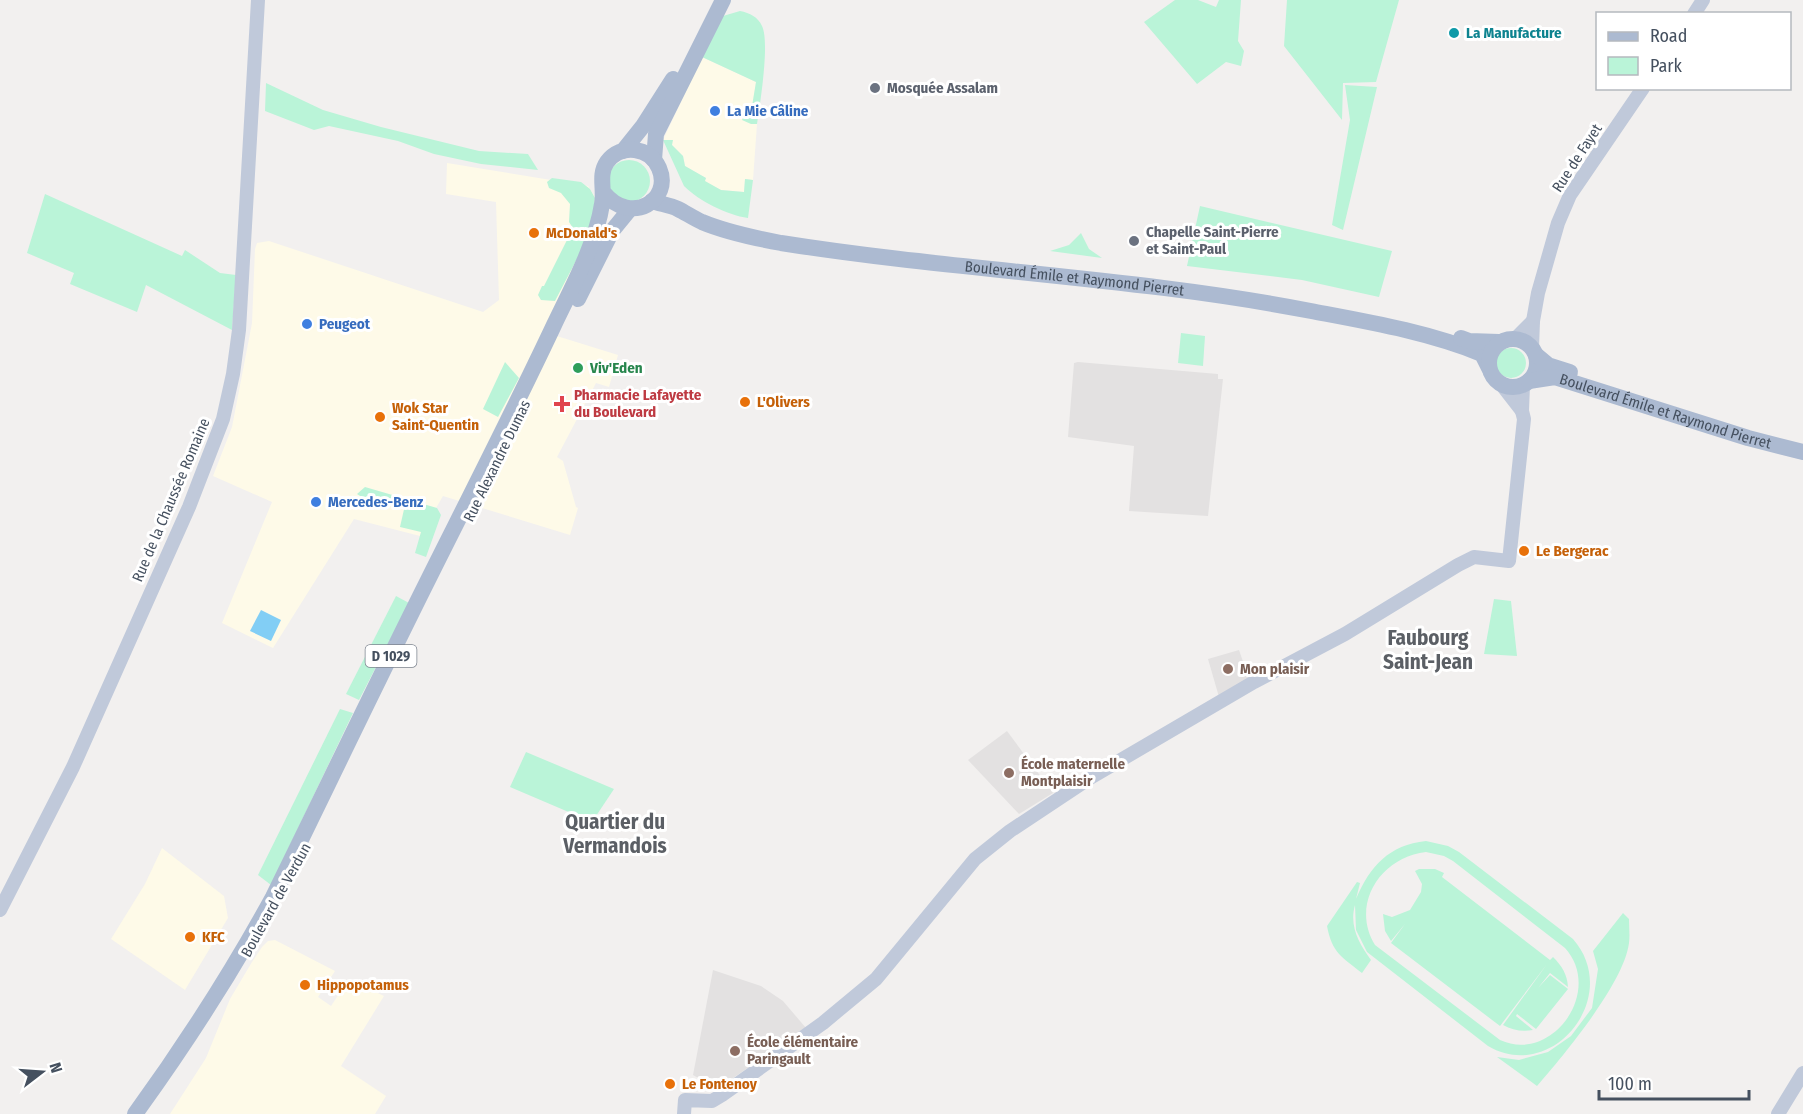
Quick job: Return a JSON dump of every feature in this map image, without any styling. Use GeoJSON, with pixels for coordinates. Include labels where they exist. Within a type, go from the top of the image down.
{"type":"FeatureCollection","features":[{"type":"Feature","properties":{"kind":"main road","name":"Rue de la Chaussée Romaine"},"geometry":{"type":"LineString","coordinates":[[0,910],[73,767],[189,507],[223,419],[233,374],[239,330],[258,0]]}},
{"type":"Feature","properties":{"kind":"main road"},"geometry":{"type":"LineString","coordinates":[[623,151],[640,151],[654,160],[659,167],[661,184],[652,201],[645,206],[630,209],[615,205],[604,193],[603,170],[612,157],[623,151],[643,126],[671,84],[712,0]]}},
{"type":"Feature","properties":{"kind":"main road"},"geometry":{"type":"LineString","coordinates":[[654,160],[656,134],[723,0]]}},
{"type":"Feature","properties":{"kind":"main road","name":"Rue de Fayet"},"geometry":{"type":"LineString","coordinates":[[1534,351],[1533,321],[1545,265],[1558,223],[1570,195],[1642,90]]}},
{"type":"Feature","properties":{"kind":"main road","name":"Boulevard Émile et Raymond Pierret"},"geometry":{"type":"LineString","coordinates":[[661,184],[676,197],[737,229]]}},
{"type":"Feature","properties":{"kind":"main road","name":"D 1029"},"geometry":{"type":"LineString","coordinates":[[135,1114],[246,946],[273,897],[554,326],[598,224],[604,193]]}},
{"type":"Feature","properties":{"kind":"main road","name":"Boulevard Émile et Raymond Pierret"},"geometry":{"type":"LineString","coordinates":[[652,201],[676,208],[701,222],[779,238],[1028,274],[1170,289],[1275,304],[1368,322],[1458,344],[1482,354],[1489,368]]}},
{"type":"Feature","properties":{"kind":"main road","name":"Rue Alexandre Dumas"},"geometry":{"type":"LineString","coordinates":[[371,716],[612,231],[630,209]]}},
{"type":"Feature","properties":{"kind":"main road","name":"Boulevard Émile et Raymond Pierret"},"geometry":{"type":"LineString","coordinates":[[779,238],[1217,286],[1302,299],[1370,314],[1470,341],[1507,340]]}},
{"type":"Feature","properties":{"kind":"main road"},"geometry":{"type":"LineString","coordinates":[[1522,411],[1489,368],[1490,354],[1533,321]]}},
{"type":"Feature","properties":{"kind":"main road"},"geometry":{"type":"LineString","coordinates":[[684,1114],[685,1100],[712,1101],[829,1018],[876,979],[975,860],[1010,831],[1089,778],[1254,682],[1345,634],[1474,557],[1509,561],[1524,419],[1522,411],[1526,383],[1536,369],[1534,351],[1524,342],[1507,340]]}},
{"type":"Feature","properties":{"kind":"main road","name":"Boulevard Émile et Raymond Pierret"},"geometry":{"type":"LineString","coordinates":[[1534,351],[1548,365],[1557,369],[1750,431],[1803,444]]}},
{"type":"Feature","properties":{"kind":"main road","name":"Boulevard Émile et Raymond Pierret"},"geometry":{"type":"LineString","coordinates":[[1526,383],[1539,378],[1556,377],[1748,438],[1803,452]]}},
{"type":"Feature","properties":{"kind":"main road"},"geometry":{"type":"LineString","coordinates":[[1501,384],[1508,387],[1526,383]]}},
{"type":"Feature","properties":{"kind":"main road","name":"Boulevard de Verdun"},"geometry":{"type":"LineString","coordinates":[[148,1114],[268,920],[371,716]]}},
{"type":"Feature","properties":{"kind":"main road"},"geometry":{"type":"LineString","coordinates":[[1778,1114],[1803,1073]]}},
{"type":"Feature","properties":{"kind":"shaded area"},"geometry":{"type":"Polygon","coordinates":[[[702,57],[756,82],[751,124],[757,124],[753,180],[745,179],[744,192],[721,190],[704,181],[706,178],[685,166],[683,156],[672,145],[672,140],[663,140],[702,57]]]}},
{"type":"Feature","properties":{"kind":"shaded area"},"geometry":{"type":"Polygon","coordinates":[[[447,163],[588,186],[597,200],[597,218],[544,332],[618,355],[609,387],[596,383],[557,457],[563,461],[578,508],[570,535],[443,496],[420,536],[354,519],[273,648],[222,623],[272,502],[213,476],[232,427],[252,323],[257,243],[269,241],[483,312],[499,300],[496,202],[446,194],[447,163]]]}},
{"type":"Feature","properties":{"kind":"shaded area"},"geometry":{"type":"Polygon","coordinates":[[[1074,363],[1218,374],[1218,379],[1223,379],[1208,516],[1129,511],[1134,446],[1068,437],[1074,363]]]}},
{"type":"Feature","properties":{"kind":"shaded area","name":"Mon plaisir"},"geometry":{"type":"Polygon","coordinates":[[[1239,650],[1249,679],[1219,697],[1208,659],[1239,650]]]}},
{"type":"Feature","properties":{"kind":"shaded area","name":"École maternelle Montplaisir"},"geometry":{"type":"Polygon","coordinates":[[[1007,731],[1053,793],[1019,814],[968,760],[1007,731]]]}},
{"type":"Feature","properties":{"kind":"shaded area"},"geometry":{"type":"Polygon","coordinates":[[[162,848],[224,896],[228,918],[185,990],[111,939],[145,884],[162,848]]]}},
{"type":"Feature","properties":{"kind":"shaded area"},"geometry":{"type":"Polygon","coordinates":[[[275,940],[335,971],[318,997],[331,1006],[349,979],[384,996],[341,1066],[386,1096],[375,1114],[170,1114],[206,1058],[230,999],[252,962],[268,941],[275,940]]]}},
{"type":"Feature","properties":{"kind":"shaded area","name":"École élémentaire Paringault"},"geometry":{"type":"Polygon","coordinates":[[[713,970],[761,986],[783,1001],[806,1028],[717,1089],[693,1075],[713,970]]]}},
{"type":"Feature","properties":{"kind":"green space"},"geometry":{"type":"Polygon","coordinates":[[[1175,0],[1198,0],[1216,7],[1219,0],[1241,0],[1238,41],[1244,51],[1241,66],[1226,62],[1197,84],[1144,22],[1175,0]]]}},
{"type":"Feature","properties":{"kind":"green space"},"geometry":{"type":"Polygon","coordinates":[[[1287,0],[1399,0],[1376,82],[1343,83],[1342,120],[1284,46],[1287,0]]]}},
{"type":"Feature","properties":{"kind":"green space"},"geometry":{"type":"Polygon","coordinates":[[[740,11],[756,18],[764,34],[764,74],[757,124],[742,120],[747,107],[752,106],[756,82],[702,57],[723,16],[740,11]]]}},
{"type":"Feature","properties":{"kind":"green space"},"geometry":{"type":"Polygon","coordinates":[[[266,83],[323,110],[381,127],[479,151],[528,154],[538,170],[481,164],[434,154],[398,141],[329,126],[314,130],[265,111],[266,83]]]}},
{"type":"Feature","properties":{"kind":"green space"},"geometry":{"type":"Polygon","coordinates":[[[1345,85],[1377,87],[1343,230],[1332,225],[1350,120],[1345,85]]]}},
{"type":"Feature","properties":{"kind":"green space"},"geometry":{"type":"Polygon","coordinates":[[[663,140],[673,140],[672,145],[683,156],[685,166],[721,190],[744,192],[745,179],[753,180],[748,218],[714,207],[684,186],[663,140]]]}},
{"type":"Feature","properties":{"kind":"green space"},"geometry":{"type":"Polygon","coordinates":[[[629,160],[637,161],[644,166],[649,173],[649,189],[644,196],[637,201],[629,202],[621,201],[614,196],[609,189],[608,181],[609,173],[614,166],[621,161],[629,160]]]}},
{"type":"Feature","properties":{"kind":"green space"},"geometry":{"type":"Polygon","coordinates":[[[552,178],[581,182],[590,189],[595,198],[591,232],[555,301],[541,300],[538,295],[573,228],[569,222],[570,204],[561,193],[549,188],[547,182],[552,178]]]}},
{"type":"Feature","properties":{"kind":"green space"},"geometry":{"type":"Polygon","coordinates":[[[45,194],[182,256],[185,250],[220,273],[236,275],[232,330],[146,285],[137,312],[70,284],[74,273],[27,253],[45,194]]]}},
{"type":"Feature","properties":{"kind":"green space"},"geometry":{"type":"Polygon","coordinates":[[[1200,206],[1392,251],[1379,297],[1302,280],[1187,266],[1200,206]]]}},
{"type":"Feature","properties":{"kind":"green space"},"geometry":{"type":"Polygon","coordinates":[[[1081,233],[1089,249],[1102,258],[1050,251],[1069,245],[1081,233]]]}},
{"type":"Feature","properties":{"kind":"green space"},"geometry":{"type":"Polygon","coordinates":[[[1181,333],[1205,336],[1203,366],[1178,363],[1181,333]]]}},
{"type":"Feature","properties":{"kind":"green space"},"geometry":{"type":"Polygon","coordinates":[[[1511,348],[1517,349],[1525,357],[1525,369],[1517,377],[1511,378],[1505,377],[1497,369],[1496,363],[1497,357],[1505,349],[1511,348]]]}},
{"type":"Feature","properties":{"kind":"green space"},"geometry":{"type":"Polygon","coordinates":[[[505,362],[519,378],[498,417],[483,409],[505,362]]]}},
{"type":"Feature","properties":{"kind":"green space"},"geometry":{"type":"Polygon","coordinates":[[[365,487],[437,508],[441,515],[426,557],[415,553],[421,532],[400,527],[405,505],[370,495],[368,501],[357,494],[365,487]]]}},
{"type":"Feature","properties":{"kind":"green space"},"geometry":{"type":"Polygon","coordinates":[[[396,596],[409,603],[359,700],[346,694],[396,596]]]}},
{"type":"Feature","properties":{"kind":"green space"},"geometry":{"type":"Polygon","coordinates":[[[1494,599],[1511,601],[1517,656],[1484,654],[1494,599]]]}},
{"type":"Feature","properties":{"kind":"green space"},"geometry":{"type":"Polygon","coordinates":[[[340,709],[353,713],[271,885],[258,875],[340,709]]]}},
{"type":"Feature","properties":{"kind":"green space"},"geometry":{"type":"Polygon","coordinates":[[[526,752],[614,789],[592,822],[510,787],[526,752]]]}},
{"type":"Feature","properties":{"kind":"green space"},"geometry":{"type":"Polygon","coordinates":[[[1426,841],[1448,846],[1459,852],[1573,939],[1586,962],[1590,985],[1585,1008],[1574,1028],[1557,1044],[1536,1053],[1512,1055],[1488,1046],[1367,952],[1356,930],[1355,905],[1353,920],[1356,934],[1371,960],[1362,973],[1335,949],[1327,926],[1357,882],[1360,883],[1356,899],[1368,877],[1382,859],[1391,852],[1413,843],[1426,841]],[[1426,852],[1410,856],[1383,873],[1368,899],[1366,914],[1368,929],[1375,945],[1500,1040],[1519,1045],[1538,1042],[1554,1033],[1567,1019],[1575,1002],[1579,984],[1576,965],[1565,948],[1444,856],[1426,852]]]}},
{"type":"Feature","properties":{"kind":"green space"},"geometry":{"type":"Polygon","coordinates":[[[1435,869],[1444,873],[1442,877],[1550,960],[1553,957],[1559,964],[1565,974],[1568,987],[1550,973],[1538,988],[1550,975],[1568,989],[1536,1029],[1517,1014],[1516,1016],[1533,1030],[1517,1030],[1503,1025],[1547,964],[1500,1026],[1391,943],[1405,924],[1391,941],[1385,931],[1383,914],[1392,917],[1410,910],[1421,892],[1422,884],[1415,871],[1435,869]]]}},
{"type":"Feature","properties":{"kind":"green space"},"geometry":{"type":"Polygon","coordinates":[[[1623,913],[1629,919],[1629,943],[1625,959],[1616,978],[1591,1018],[1537,1086],[1497,1057],[1519,1060],[1548,1052],[1571,1036],[1592,1008],[1598,969],[1593,951],[1623,913]]]}},
{"type":"Feature","properties":{"kind":"water"},"geometry":{"type":"Polygon","coordinates":[[[261,610],[281,620],[271,641],[250,631],[261,610]]]}},
{"type":"Feature","properties":{"kind":"place","name":"La Manufacture"},"geometry":{"type":"Point","coordinates":[1454,33]}},
{"type":"Feature","properties":{"kind":"place","name":"Mosquée Assalam"},"geometry":{"type":"Point","coordinates":[875,88]}},
{"type":"Feature","properties":{"kind":"place","name":"La Mie Câline"},"geometry":{"type":"Point","coordinates":[715,111]}},
{"type":"Feature","properties":{"kind":"place","name":"McDonald's"},"geometry":{"type":"Point","coordinates":[534,233]}},
{"type":"Feature","properties":{"kind":"place","name":"Chapelle Saint-Pierre et Saint-Paul"},"geometry":{"type":"Point","coordinates":[1134,241]}},
{"type":"Feature","properties":{"kind":"place","name":"Peugeot"},"geometry":{"type":"Point","coordinates":[307,324]}},
{"type":"Feature","properties":{"kind":"place","name":"Viv'Eden"},"geometry":{"type":"Point","coordinates":[578,368]}},
{"type":"Feature","properties":{"kind":"place","name":"L'Olivers"},"geometry":{"type":"Point","coordinates":[745,402]}},
{"type":"Feature","properties":{"kind":"place","name":"Pharmacie Lafayette du Boulevard"},"geometry":{"type":"Point","coordinates":[562,404]}},
{"type":"Feature","properties":{"kind":"place","name":"Wok Star Saint-Quentin"},"geometry":{"type":"Point","coordinates":[380,417]}},
{"type":"Feature","properties":{"kind":"place","name":"Mercedes-Benz"},"geometry":{"type":"Point","coordinates":[316,502]}},
{"type":"Feature","properties":{"kind":"place","name":"Le Bergerac"},"geometry":{"type":"Point","coordinates":[1524,551]}},
{"type":"Feature","properties":{"kind":"place","name":"Mon plaisir"},"geometry":{"type":"Point","coordinates":[1228,669]}},
{"type":"Feature","properties":{"kind":"place","name":"École maternelle Montplaisir"},"geometry":{"type":"Point","coordinates":[1009,773]}},
{"type":"Feature","properties":{"kind":"place","name":"KFC"},"geometry":{"type":"Point","coordinates":[190,937]}},
{"type":"Feature","properties":{"kind":"place","name":"Hippopotamus"},"geometry":{"type":"Point","coordinates":[305,985]}},
{"type":"Feature","properties":{"kind":"place","name":"École élémentaire Paringault"},"geometry":{"type":"Point","coordinates":[735,1051]}},
{"type":"Feature","properties":{"kind":"place","name":"Le Fontenoy"},"geometry":{"type":"Point","coordinates":[670,1084]}},
{"type":"Feature","properties":{"kind":"district","name":"Faubourg Saint-Jean"},"geometry":{"type":"Point","coordinates":[1428,650]}},
{"type":"Feature","properties":{"kind":"district","name":"Quartier du Vermandois"},"geometry":{"type":"Point","coordinates":[615,834]}}]}
